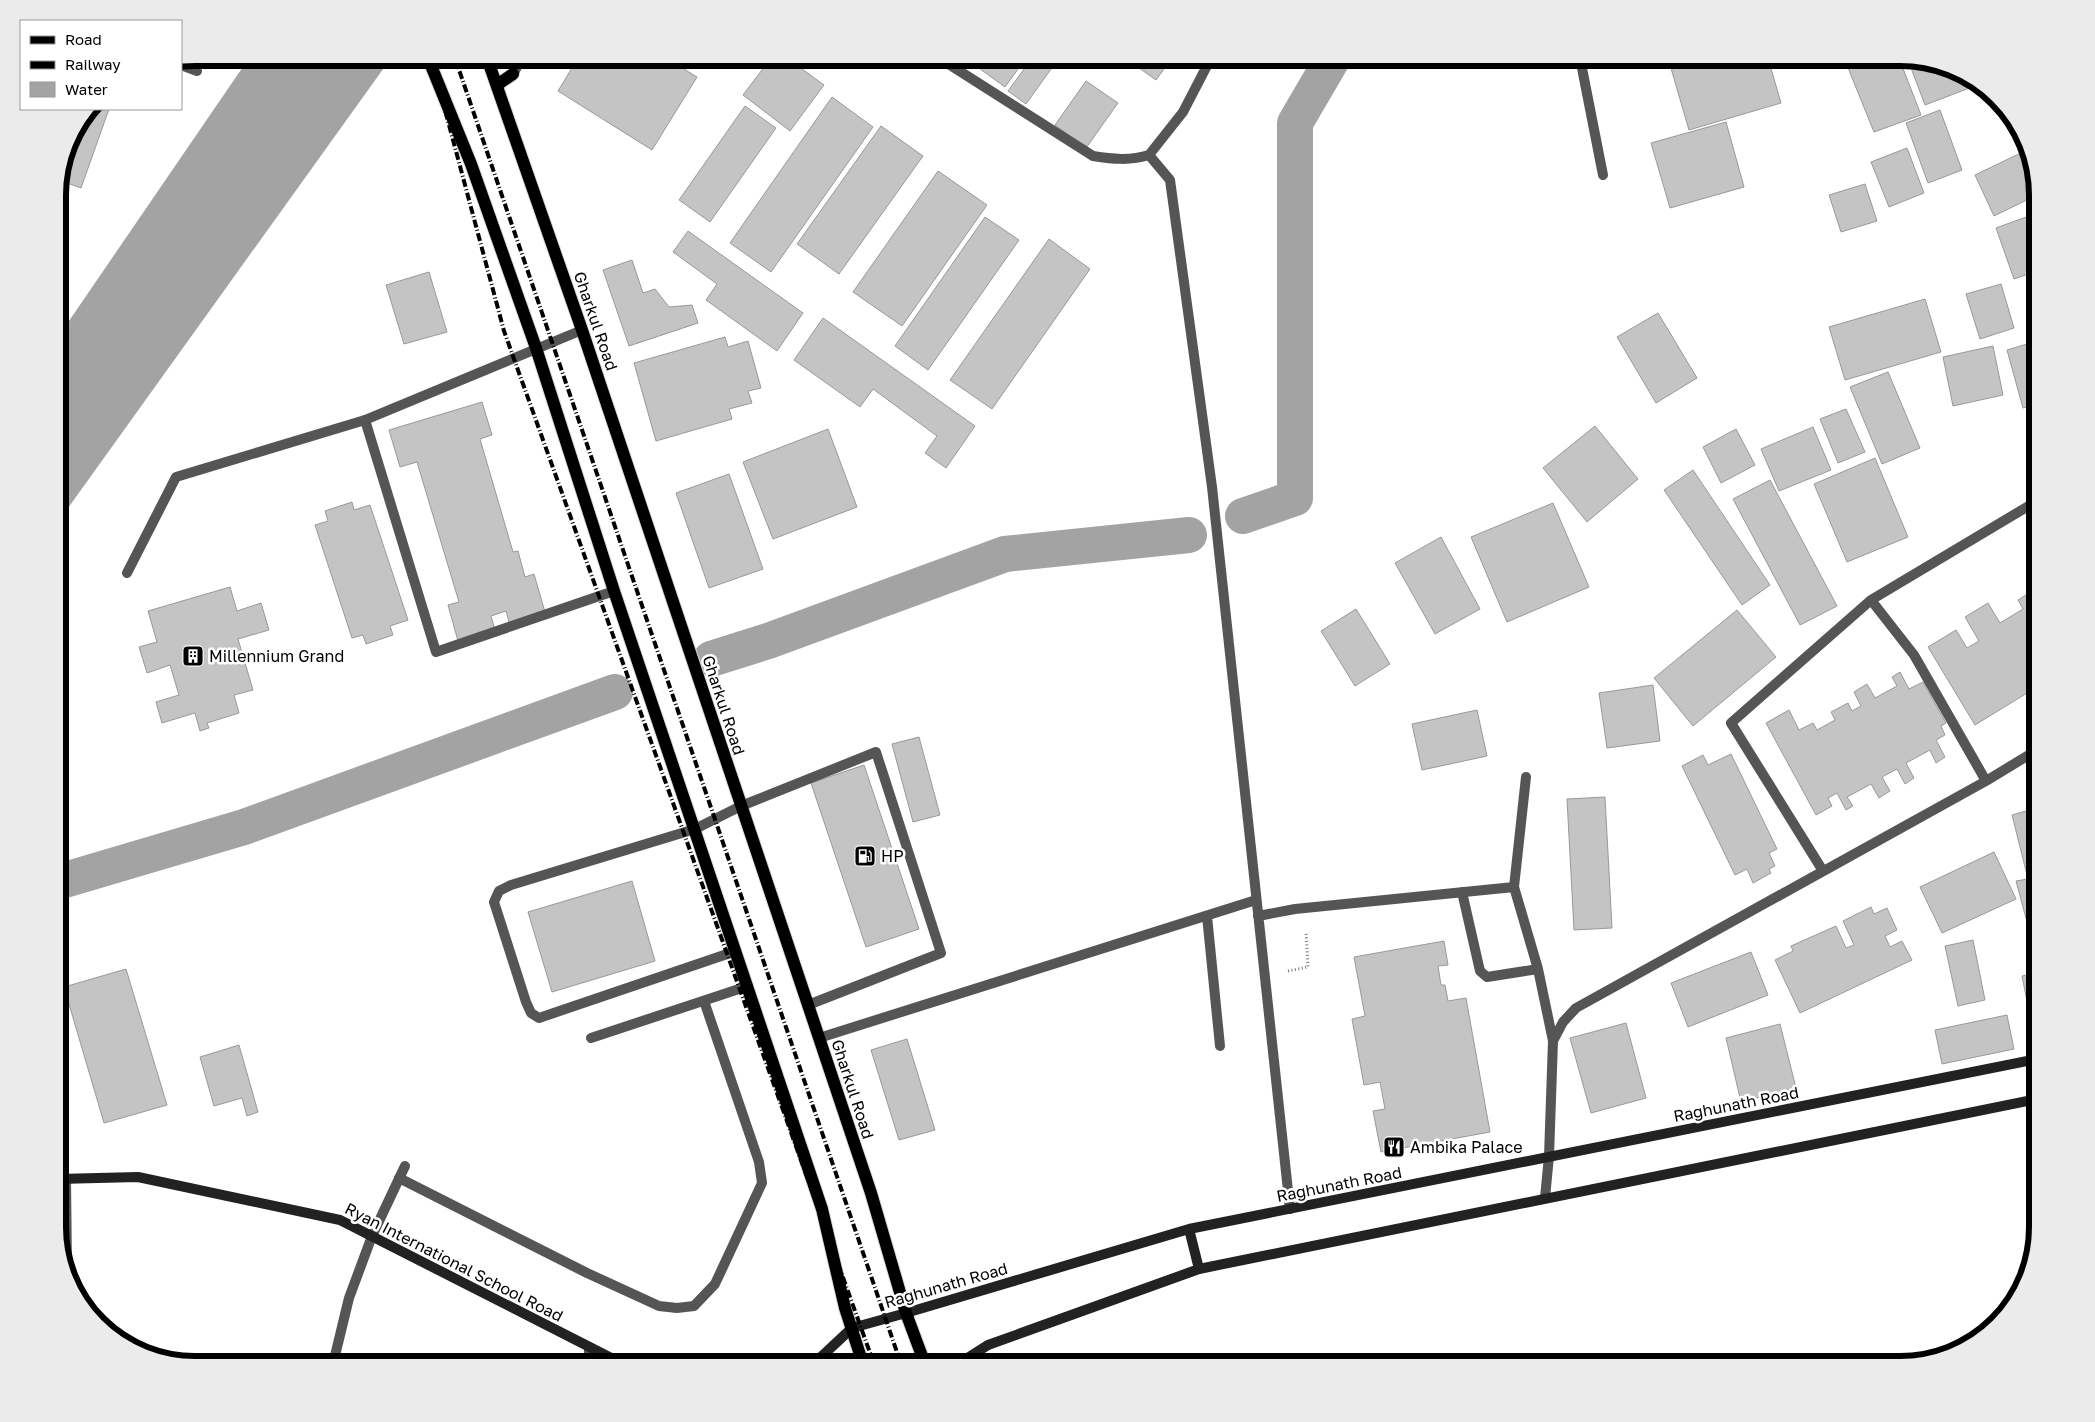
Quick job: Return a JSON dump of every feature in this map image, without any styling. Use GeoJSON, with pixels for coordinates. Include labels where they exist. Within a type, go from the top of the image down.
{"type":"FeatureCollection","features":[{"type":"Feature","properties":{"kind":"main road"},"geometry":{"type":"LineString","coordinates":[[432,67],[472,164],[536,348],[614,591],[822,1208],[845,1308],[861,1356]]}},
{"type":"Feature","properties":{"kind":"main road","name":"Gharkul Road"},"geometry":{"type":"LineString","coordinates":[[490,67],[582,330],[808,1004],[871,1193],[906,1313],[922,1356]]}},
{"type":"Feature","properties":{"kind":"main road"},"geometry":{"type":"LineString","coordinates":[[497,85],[513,74]]}},
{"type":"Feature","properties":{"kind":"main road","name":"Raghunath Road"},"geometry":{"type":"LineString","coordinates":[[822,1356],[852,1328],[1189,1229],[2029,1061]]}},
{"type":"Feature","properties":{"kind":"main road"},"geometry":{"type":"LineString","coordinates":[[971,1356],[988,1345],[1199,1269],[2029,1100]]}},
{"type":"Feature","properties":{"kind":"main road","name":"Ryan International School Road"},"geometry":{"type":"LineString","coordinates":[[67,1179],[138,1177],[340,1220],[608,1356]]}},
{"type":"Feature","properties":{"kind":"main road"},"geometry":{"type":"LineString","coordinates":[[1189,1229],[1199,1269]]}},
{"type":"Feature","properties":{"kind":"street"},"geometry":{"type":"LineString","coordinates":[[952,67],[1093,156],[1118,160],[1149,155],[1183,112],[1207,66]]}},
{"type":"Feature","properties":{"kind":"street"},"geometry":{"type":"LineString","coordinates":[[1582,66],[1603,175]]}},
{"type":"Feature","properties":{"kind":"street"},"geometry":{"type":"LineString","coordinates":[[187,67],[197,70]]}},
{"type":"Feature","properties":{"kind":"street"},"geometry":{"type":"LineString","coordinates":[[513,74],[517,67]]}},
{"type":"Feature","properties":{"kind":"street"},"geometry":{"type":"LineString","coordinates":[[1149,155],[1170,180],[1212,487],[1290,1209]]}},
{"type":"Feature","properties":{"kind":"street"},"geometry":{"type":"LineString","coordinates":[[127,573],[176,476],[365,420],[582,330]]}},
{"type":"Feature","properties":{"kind":"street"},"geometry":{"type":"LineString","coordinates":[[365,420],[436,652],[614,591]]}},
{"type":"Feature","properties":{"kind":"street"},"geometry":{"type":"LineString","coordinates":[[1823,871],[1731,723],[1871,600],[2029,506]]}},
{"type":"Feature","properties":{"kind":"street"},"geometry":{"type":"LineString","coordinates":[[1871,600],[1914,655],[1986,781]]}},
{"type":"Feature","properties":{"kind":"street"},"geometry":{"type":"LineString","coordinates":[[736,951],[539,1018],[531,1013],[526,1002],[494,902],[499,892],[511,885],[695,828],[741,806],[876,752],[942,953],[808,1004]]}},
{"type":"Feature","properties":{"kind":"street"},"geometry":{"type":"LineString","coordinates":[[1554,1041],[1563,1022],[1576,1008],[2029,755]]}},
{"type":"Feature","properties":{"kind":"street"},"geometry":{"type":"LineString","coordinates":[[1526,777],[1514,887],[1538,969],[1554,1041],[1549,1156],[1545,1198]]}},
{"type":"Feature","properties":{"kind":"street"},"geometry":{"type":"LineString","coordinates":[[1258,916],[1304,908],[1514,887]]}},
{"type":"Feature","properties":{"kind":"street"},"geometry":{"type":"LineString","coordinates":[[1462,892],[1480,971],[1488,977],[1498,977],[1538,969]]}},
{"type":"Feature","properties":{"kind":"street"},"geometry":{"type":"LineString","coordinates":[[819,1038],[1256,900]]}},
{"type":"Feature","properties":{"kind":"street"},"geometry":{"type":"LineString","coordinates":[[1207,916],[1220,1046]]}},
{"type":"Feature","properties":{"kind":"street"},"geometry":{"type":"LineString","coordinates":[[591,1038],[748,986]]}},
{"type":"Feature","properties":{"kind":"street"},"geometry":{"type":"LineString","coordinates":[[399,1178],[586,1273],[659,1306],[677,1308],[694,1306],[715,1284],[762,1182],[759,1162],[704,1001]]}},
{"type":"Feature","properties":{"kind":"street"},"geometry":{"type":"LineString","coordinates":[[335,1356],[349,1298],[372,1236],[406,1166]]}},
{"type":"Feature","properties":{"kind":"street"},"geometry":{"type":"LineString","coordinates":[[589,1347],[589,1356]]}},
{"type":"Feature","properties":{"kind":"path"},"geometry":{"type":"LineString","coordinates":[[1304,908],[1308,966]]}},
{"type":"Feature","properties":{"kind":"water"},"geometry":{"type":"Polygon","coordinates":[[[243,67],[385,67],[67,509],[67,324],[243,67]]]}},
{"type":"Feature","properties":{"kind":"building"},"geometry":{"type":"Polygon","coordinates":[[[1053,66],[1026,104],[1008,91],[1026,67],[1053,66]]]}},
{"type":"Feature","properties":{"kind":"building"},"geometry":{"type":"Polygon","coordinates":[[[1137,66],[1166,66],[1156,80],[1137,66]]]}},
{"type":"Feature","properties":{"kind":"building"},"geometry":{"type":"Polygon","coordinates":[[[1670,66],[1770,66],[1781,103],[1689,130],[1670,66]]]}},
{"type":"Feature","properties":{"kind":"building"},"geometry":{"type":"Polygon","coordinates":[[[1847,66],[1902,66],[1921,115],[1874,132],[1847,66]]]}},
{"type":"Feature","properties":{"kind":"building"},"geometry":{"type":"Polygon","coordinates":[[[573,67],[680,67],[697,77],[652,150],[558,91],[573,67]]]}},
{"type":"Feature","properties":{"kind":"building"},"geometry":{"type":"Polygon","coordinates":[[[764,67],[799,67],[824,85],[790,131],[743,95],[764,67]]]}},
{"type":"Feature","properties":{"kind":"building"},"geometry":{"type":"Polygon","coordinates":[[[977,67],[1020,67],[1005,87],[977,67]]]}},
{"type":"Feature","properties":{"kind":"building"},"geometry":{"type":"Polygon","coordinates":[[[1910,67],[1949,76],[1970,88],[1925,105],[1910,67]]]}},
{"type":"Feature","properties":{"kind":"building"},"geometry":{"type":"Polygon","coordinates":[[[1086,81],[1118,103],[1086,148],[1055,125],[1086,81]]]}},
{"type":"Feature","properties":{"kind":"building"},"geometry":{"type":"Polygon","coordinates":[[[832,97],[873,127],[771,272],[730,243],[832,97]]]}},
{"type":"Feature","properties":{"kind":"building"},"geometry":{"type":"Polygon","coordinates":[[[745,106],[776,128],[710,222],[679,200],[745,106]]]}},
{"type":"Feature","properties":{"kind":"building"},"geometry":{"type":"Polygon","coordinates":[[[99,110],[109,110],[81,188],[67,183],[76,146],[99,110]]]}},
{"type":"Feature","properties":{"kind":"building"},"geometry":{"type":"Polygon","coordinates":[[[1940,110],[1962,170],[1928,183],[1906,123],[1940,110]]]}},
{"type":"Feature","properties":{"kind":"building"},"geometry":{"type":"Polygon","coordinates":[[[1726,122],[1744,187],[1670,208],[1651,143],[1726,122]]]}},
{"type":"Feature","properties":{"kind":"building"},"geometry":{"type":"Polygon","coordinates":[[[881,126],[923,156],[839,274],[797,244],[881,126]]]}},
{"type":"Feature","properties":{"kind":"building"},"geometry":{"type":"Polygon","coordinates":[[[1907,148],[1924,193],[1889,207],[1871,162],[1907,148]]]}},
{"type":"Feature","properties":{"kind":"building"},"geometry":{"type":"Polygon","coordinates":[[[2021,153],[2026,170],[2029,199],[1994,216],[1975,175],[2021,153]]]}},
{"type":"Feature","properties":{"kind":"building"},"geometry":{"type":"Polygon","coordinates":[[[938,171],[987,205],[902,326],[853,292],[938,171]]]}},
{"type":"Feature","properties":{"kind":"building"},"geometry":{"type":"Polygon","coordinates":[[[1865,184],[1877,221],[1841,232],[1829,195],[1865,184]]]}},
{"type":"Feature","properties":{"kind":"building"},"geometry":{"type":"Polygon","coordinates":[[[2029,216],[2029,274],[2014,279],[1996,228],[2029,216]]]}},
{"type":"Feature","properties":{"kind":"building"},"geometry":{"type":"Polygon","coordinates":[[[985,217],[1019,240],[928,370],[895,346],[985,217]]]}},
{"type":"Feature","properties":{"kind":"building"},"geometry":{"type":"Polygon","coordinates":[[[688,231],[803,313],[777,351],[706,300],[717,284],[673,252],[688,231]]]}},
{"type":"Feature","properties":{"kind":"building"},"geometry":{"type":"Polygon","coordinates":[[[1049,239],[1090,269],[992,409],[950,380],[1049,239]]]}},
{"type":"Feature","properties":{"kind":"building"},"geometry":{"type":"Polygon","coordinates":[[[632,260],[643,293],[655,289],[669,307],[692,305],[698,323],[629,346],[603,270],[632,260]]]}},
{"type":"Feature","properties":{"kind":"building"},"geometry":{"type":"Polygon","coordinates":[[[429,272],[447,332],[404,344],[386,285],[429,272]]]}},
{"type":"Feature","properties":{"kind":"building"},"geometry":{"type":"Polygon","coordinates":[[[2001,284],[2014,328],[1980,339],[1966,294],[2001,284]]]}},
{"type":"Feature","properties":{"kind":"building"},"geometry":{"type":"Polygon","coordinates":[[[1925,299],[1941,352],[1845,380],[1829,327],[1925,299]]]}},
{"type":"Feature","properties":{"kind":"building"},"geometry":{"type":"Polygon","coordinates":[[[1658,313],[1697,378],[1656,403],[1617,337],[1658,313]]]}},
{"type":"Feature","properties":{"kind":"building"},"geometry":{"type":"Polygon","coordinates":[[[823,318],[975,426],[946,468],[925,453],[937,436],[873,389],[860,407],[794,360],[823,318]]]}},
{"type":"Feature","properties":{"kind":"building"},"geometry":{"type":"Polygon","coordinates":[[[725,337],[728,347],[748,341],[761,388],[748,391],[752,403],[729,409],[732,419],[656,441],[634,363],[725,337]]]}},
{"type":"Feature","properties":{"kind":"building"},"geometry":{"type":"Polygon","coordinates":[[[2029,343],[2029,406],[2023,408],[2007,350],[2029,343]]]}},
{"type":"Feature","properties":{"kind":"building"},"geometry":{"type":"Polygon","coordinates":[[[1993,346],[2003,395],[1953,406],[1943,357],[1993,346]]]}},
{"type":"Feature","properties":{"kind":"building"},"geometry":{"type":"Polygon","coordinates":[[[1888,372],[1920,448],[1882,464],[1850,387],[1888,372]]]}},
{"type":"Feature","properties":{"kind":"building"},"geometry":{"type":"Polygon","coordinates":[[[482,402],[492,435],[480,439],[513,552],[518,551],[525,577],[534,574],[545,612],[509,622],[506,611],[491,616],[495,630],[458,641],[448,605],[459,602],[417,462],[400,467],[389,430],[482,402]]]}},
{"type":"Feature","properties":{"kind":"building"},"geometry":{"type":"Polygon","coordinates":[[[1846,409],[1865,452],[1838,463],[1820,419],[1846,409]]]}},
{"type":"Feature","properties":{"kind":"building"},"geometry":{"type":"Polygon","coordinates":[[[1595,426],[1638,479],[1587,522],[1543,468],[1595,426]]]}},
{"type":"Feature","properties":{"kind":"building"},"geometry":{"type":"Polygon","coordinates":[[[1813,427],[1831,470],[1779,491],[1761,449],[1813,427]]]}},
{"type":"Feature","properties":{"kind":"building"},"geometry":{"type":"Polygon","coordinates":[[[828,429],[857,507],[773,539],[743,462],[828,429]]]}},
{"type":"Feature","properties":{"kind":"building"},"geometry":{"type":"Polygon","coordinates":[[[1736,429],[1755,465],[1721,483],[1703,447],[1736,429]]]}},
{"type":"Feature","properties":{"kind":"building"},"geometry":{"type":"Polygon","coordinates":[[[1875,458],[1908,537],[1847,562],[1814,484],[1875,458]]]}},
{"type":"Feature","properties":{"kind":"building"},"geometry":{"type":"Polygon","coordinates":[[[1693,470],[1770,585],[1742,605],[1664,490],[1693,470]]]}},
{"type":"Feature","properties":{"kind":"building"},"geometry":{"type":"Polygon","coordinates":[[[729,474],[763,569],[709,588],[676,493],[729,474]]]}},
{"type":"Feature","properties":{"kind":"building"},"geometry":{"type":"Polygon","coordinates":[[[1770,480],[1837,606],[1800,625],[1733,499],[1770,480]]]}},
{"type":"Feature","properties":{"kind":"building"},"geometry":{"type":"Polygon","coordinates":[[[352,502],[354,510],[370,505],[408,620],[390,626],[393,635],[366,644],[363,635],[352,638],[315,525],[328,521],[325,511],[352,502]]]}},
{"type":"Feature","properties":{"kind":"building"},"geometry":{"type":"Polygon","coordinates":[[[1553,503],[1589,587],[1507,622],[1471,537],[1553,503]]]}},
{"type":"Feature","properties":{"kind":"building"},"geometry":{"type":"Polygon","coordinates":[[[1441,537],[1480,609],[1435,634],[1395,563],[1441,537]]]}},
{"type":"Feature","properties":{"kind":"building","name":"Millennium Grand"},"geometry":{"type":"Polygon","coordinates":[[[230,587],[237,611],[261,603],[269,630],[238,639],[253,690],[234,695],[239,713],[207,723],[209,728],[200,731],[195,713],[162,723],[156,702],[179,695],[170,665],[147,673],[139,647],[157,642],[148,611],[230,587]]]}},
{"type":"Feature","properties":{"kind":"building"},"geometry":{"type":"Polygon","coordinates":[[[2029,593],[2029,692],[1975,725],[1928,647],[1956,630],[1967,648],[1979,641],[1965,617],[1988,603],[2000,623],[2023,609],[2018,600],[2029,593]]]}},
{"type":"Feature","properties":{"kind":"building"},"geometry":{"type":"Polygon","coordinates":[[[1356,609],[1390,664],[1355,686],[1321,631],[1356,609]]]}},
{"type":"Feature","properties":{"kind":"building"},"geometry":{"type":"Polygon","coordinates":[[[1737,610],[1776,657],[1693,726],[1654,678],[1737,610]]]}},
{"type":"Feature","properties":{"kind":"building"},"geometry":{"type":"Polygon","coordinates":[[[1900,672],[1909,689],[1923,682],[1946,723],[1941,726],[1945,735],[1936,740],[1945,757],[1936,763],[1930,750],[1906,763],[1914,778],[1905,784],[1897,769],[1882,777],[1890,791],[1879,798],[1871,784],[1847,797],[1853,806],[1846,810],[1837,793],[1828,798],[1832,806],[1816,815],[1766,723],[1789,710],[1799,730],[1813,723],[1817,730],[1835,720],[1831,712],[1848,703],[1852,711],[1861,706],[1854,692],[1867,684],[1875,698],[1897,686],[1892,677],[1900,672]]]}},
{"type":"Feature","properties":{"kind":"building"},"geometry":{"type":"Polygon","coordinates":[[[1653,685],[1660,741],[1607,748],[1599,693],[1653,685]]]}},
{"type":"Feature","properties":{"kind":"building"},"geometry":{"type":"Polygon","coordinates":[[[1477,710],[1487,756],[1422,770],[1412,724],[1477,710]]]}},
{"type":"Feature","properties":{"kind":"building"},"geometry":{"type":"Polygon","coordinates":[[[919,737],[940,815],[913,822],[892,744],[919,737]]]}},
{"type":"Feature","properties":{"kind":"building"},"geometry":{"type":"Polygon","coordinates":[[[1731,754],[1777,849],[1769,853],[1775,866],[1769,869],[1771,873],[1753,883],[1747,869],[1735,875],[1682,766],[1703,755],[1708,765],[1731,754]]]}},
{"type":"Feature","properties":{"kind":"building","name":"HP"},"geometry":{"type":"Polygon","coordinates":[[[864,765],[919,929],[866,947],[811,783],[864,765]]]}},
{"type":"Feature","properties":{"kind":"building"},"geometry":{"type":"Polygon","coordinates":[[[1605,797],[1612,928],[1574,930],[1567,799],[1605,797]]]}},
{"type":"Feature","properties":{"kind":"building"},"geometry":{"type":"Polygon","coordinates":[[[2029,810],[2029,922],[2027,922],[2016,881],[2028,879],[2012,815],[2029,810]]]}},
{"type":"Feature","properties":{"kind":"building"},"geometry":{"type":"Polygon","coordinates":[[[1994,852],[2016,899],[1942,933],[1920,887],[1994,852]]]}},
{"type":"Feature","properties":{"kind":"building"},"geometry":{"type":"Polygon","coordinates":[[[632,881],[655,961],[552,992],[528,912],[632,881]]]}},
{"type":"Feature","properties":{"kind":"building"},"geometry":{"type":"Polygon","coordinates":[[[1871,907],[1874,914],[1887,908],[1897,930],[1885,936],[1890,947],[1902,941],[1912,960],[1800,1013],[1775,960],[1793,951],[1791,946],[1836,926],[1846,948],[1854,945],[1843,921],[1871,907]]]}},
{"type":"Feature","properties":{"kind":"building"},"geometry":{"type":"Polygon","coordinates":[[[1973,940],[1985,1000],[1958,1006],[1945,946],[1973,940]]]}},
{"type":"Feature","properties":{"kind":"building"},"geometry":{"type":"Polygon","coordinates":[[[1444,941],[1448,965],[1438,966],[1441,985],[1445,985],[1448,1001],[1466,998],[1490,1132],[1381,1152],[1373,1111],[1385,1109],[1380,1082],[1364,1085],[1352,1019],[1365,1016],[1354,957],[1444,941]]]}},
{"type":"Feature","properties":{"kind":"building"},"geometry":{"type":"Polygon","coordinates":[[[1751,952],[1768,995],[1688,1027],[1671,983],[1751,952]]]}},
{"type":"Feature","properties":{"kind":"building"},"geometry":{"type":"Polygon","coordinates":[[[126,969],[167,1105],[104,1123],[67,997],[67,986],[126,969]]]}},
{"type":"Feature","properties":{"kind":"building"},"geometry":{"type":"Polygon","coordinates":[[[2029,975],[2029,1012],[2022,976],[2029,975]]]}},
{"type":"Feature","properties":{"kind":"building"},"geometry":{"type":"Polygon","coordinates":[[[2007,1015],[2014,1049],[1942,1064],[1935,1030],[2007,1015]]]}},
{"type":"Feature","properties":{"kind":"building"},"geometry":{"type":"Polygon","coordinates":[[[1626,1023],[1646,1098],[1591,1113],[1570,1038],[1626,1023]]]}},
{"type":"Feature","properties":{"kind":"building"},"geometry":{"type":"Polygon","coordinates":[[[1780,1024],[1796,1088],[1741,1102],[1726,1038],[1780,1024]]]}},
{"type":"Feature","properties":{"kind":"building"},"geometry":{"type":"Polygon","coordinates":[[[907,1039],[935,1130],[899,1140],[871,1050],[907,1039]]]}},
{"type":"Feature","properties":{"kind":"building"},"geometry":{"type":"Polygon","coordinates":[[[239,1045],[258,1112],[247,1116],[242,1098],[214,1106],[200,1057],[239,1045]]]}},
{"type":"Feature","properties":{"kind":"waterway"},"geometry":{"type":"LineString","coordinates":[[1243,516],[1295,498],[1295,123],[1328,66]]}},
{"type":"Feature","properties":{"kind":"waterway"},"geometry":{"type":"LineString","coordinates":[[711,659],[768,641],[1005,554],[1189,535]]}},
{"type":"Feature","properties":{"kind":"waterway"},"geometry":{"type":"LineString","coordinates":[[67,879],[244,827],[615,692]]}},
{"type":"Feature","properties":{"kind":"railway"},"geometry":{"type":"LineString","coordinates":[[432,67],[504,331],[871,1356]]}},
{"type":"Feature","properties":{"kind":"railway"},"geometry":{"type":"LineString","coordinates":[[458,67],[898,1356]]}},
{"type":"Feature","properties":{"kind":"place","name":"Millennium Grand"},"geometry":{"type":"Point","coordinates":[193,656]}},
{"type":"Feature","properties":{"kind":"place","name":"HP"},"geometry":{"type":"Point","coordinates":[865,856]}},
{"type":"Feature","properties":{"kind":"place","name":"Ambika Palace"},"geometry":{"type":"Point","coordinates":[1394,1147]}}]}
